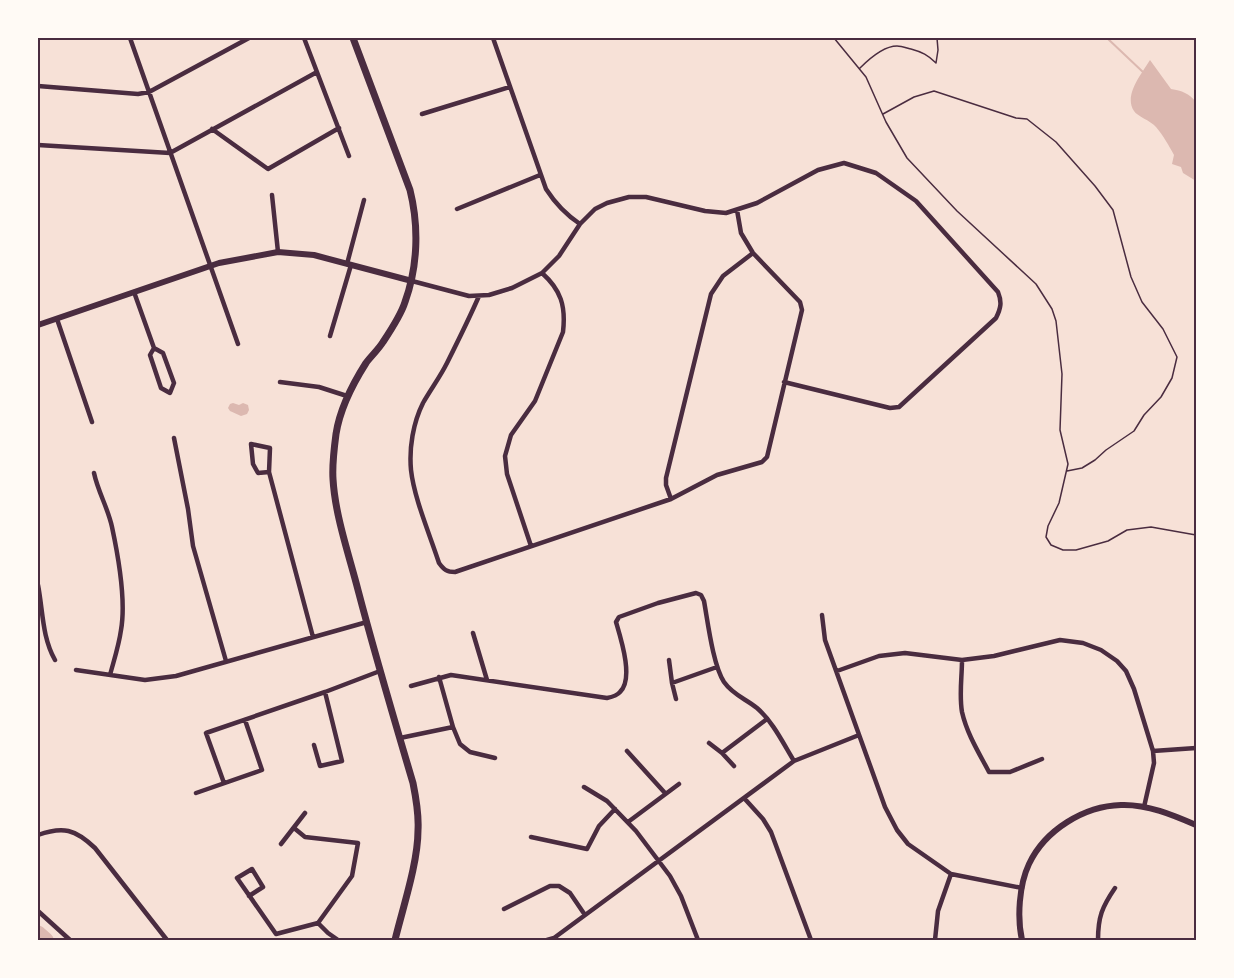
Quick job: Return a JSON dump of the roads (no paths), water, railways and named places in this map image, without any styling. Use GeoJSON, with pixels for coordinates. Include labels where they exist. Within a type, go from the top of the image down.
{"type":"FeatureCollection","features":[{"type":"Feature","properties":{"kind":"main road"},"geometry":{"type":"LineString","coordinates":[[353,38],[410,190],[416,229],[416,254],[412,282],[405,305],[382,344],[367,362],[343,404],[336,430],[333,455],[333,479],[340,519],[380,671],[413,783],[417,810],[418,831],[414,862],[395,940]]}},
{"type":"Feature","properties":{"kind":"street"},"geometry":{"type":"LineString","coordinates":[[130,38],[238,344]]}},
{"type":"Feature","properties":{"kind":"street"},"geometry":{"type":"LineString","coordinates":[[38,86],[138,94],[149,92],[249,38]]}},
{"type":"Feature","properties":{"kind":"street"},"geometry":{"type":"LineString","coordinates":[[304,38],[349,156]]}},
{"type":"Feature","properties":{"kind":"street"},"geometry":{"type":"LineString","coordinates":[[493,38],[546,189],[566,215],[580,224]]}},
{"type":"Feature","properties":{"kind":"street"},"geometry":{"type":"LineString","coordinates":[[38,145],[170,153],[317,72]]}},
{"type":"Feature","properties":{"kind":"street"},"geometry":{"type":"LineString","coordinates":[[422,114],[510,87]]}},
{"type":"Feature","properties":{"kind":"street"},"geometry":{"type":"LineString","coordinates":[[212,129],[268,168],[339,128]]}},
{"type":"Feature","properties":{"kind":"street"},"geometry":{"type":"LineString","coordinates":[[38,325],[219,263],[278,252],[314,255],[469,296],[489,295],[512,288],[542,273],[559,256],[580,224],[596,209],[607,203],[629,197],[646,197],[705,211],[726,213],[757,203],[818,170],[844,163],[876,173],[916,201],[998,292],[1001,299],[1001,309],[996,318],[899,407],[890,408],[784,382]]}},
{"type":"Feature","properties":{"kind":"street"},"geometry":{"type":"LineString","coordinates":[[457,209],[540,175]]}},
{"type":"Feature","properties":{"kind":"street"},"geometry":{"type":"LineString","coordinates":[[272,195],[278,252]]}},
{"type":"Feature","properties":{"kind":"street"},"geometry":{"type":"LineString","coordinates":[[330,336],[364,200]]}},
{"type":"Feature","properties":{"kind":"street"},"geometry":{"type":"LineString","coordinates":[[479,296],[446,365],[423,404],[417,418],[411,449],[411,471],[415,489],[439,563],[448,572],[456,572],[671,499],[717,475],[762,462],[766,457],[801,310],[800,302],[753,253],[741,233],[737,210]]}},
{"type":"Feature","properties":{"kind":"street"},"geometry":{"type":"LineString","coordinates":[[671,499],[666,478],[711,294],[723,276],[753,253]]}},
{"type":"Feature","properties":{"kind":"street"},"geometry":{"type":"LineString","coordinates":[[531,546],[507,474],[505,456],[511,435],[535,401],[563,332],[565,321],[563,304],[552,282],[542,273]]}},
{"type":"Feature","properties":{"kind":"street"},"geometry":{"type":"LineString","coordinates":[[134,292],[154,348],[163,353],[174,383],[170,393],[161,388],[150,355],[154,348]]}},
{"type":"Feature","properties":{"kind":"street"},"geometry":{"type":"LineString","coordinates":[[57,319],[92,422]]}},
{"type":"Feature","properties":{"kind":"street"},"geometry":{"type":"LineString","coordinates":[[280,381],[319,387],[347,396]]}},
{"type":"Feature","properties":{"kind":"street"},"geometry":{"type":"LineString","coordinates":[[174,438],[193,546],[226,661]]}},
{"type":"Feature","properties":{"kind":"street"},"geometry":{"type":"LineString","coordinates":[[269,472],[258,473],[252,464],[251,444],[270,448],[269,472],[314,637]]}},
{"type":"Feature","properties":{"kind":"street"},"geometry":{"type":"LineString","coordinates":[[94,473],[112,527],[122,589],[122,627],[111,675]]}},
{"type":"Feature","properties":{"kind":"street"},"geometry":{"type":"LineString","coordinates":[[38,585],[45,638],[55,660]]}},
{"type":"Feature","properties":{"kind":"street"},"geometry":{"type":"LineString","coordinates":[[411,686],[452,675],[607,698],[619,694],[624,688],[627,667],[616,622],[619,617],[696,593],[701,595],[704,601],[717,667],[723,680],[738,697],[755,706],[767,718],[794,761]]}},
{"type":"Feature","properties":{"kind":"street"},"geometry":{"type":"LineString","coordinates":[[822,615],[825,640],[885,807],[897,830],[908,844],[951,873],[1022,888]]}},
{"type":"Feature","properties":{"kind":"street"},"geometry":{"type":"LineString","coordinates":[[76,670],[145,680],[176,676],[367,622]]}},
{"type":"Feature","properties":{"kind":"street"},"geometry":{"type":"LineString","coordinates":[[473,633],[487,680]]}},
{"type":"Feature","properties":{"kind":"street"},"geometry":{"type":"LineString","coordinates":[[837,671],[879,656],[905,653],[963,660],[994,656],[1060,640],[1083,643],[1101,650],[1117,661],[1126,671],[1134,689],[1153,751],[1154,763],[1144,807]]}},
{"type":"Feature","properties":{"kind":"street"},"geometry":{"type":"LineString","coordinates":[[669,660],[676,699]]}},
{"type":"Feature","properties":{"kind":"street"},"geometry":{"type":"LineString","coordinates":[[963,660],[962,710],[968,731],[989,772],[1010,772],[1042,759]]}},
{"type":"Feature","properties":{"kind":"street"},"geometry":{"type":"LineString","coordinates":[[672,683],[717,667]]}},
{"type":"Feature","properties":{"kind":"street"},"geometry":{"type":"LineString","coordinates":[[224,783],[206,733],[380,671]]}},
{"type":"Feature","properties":{"kind":"street"},"geometry":{"type":"LineString","coordinates":[[438,677],[460,744],[470,752],[495,759]]}},
{"type":"Feature","properties":{"kind":"street"},"geometry":{"type":"LineString","coordinates":[[314,746],[320,766],[342,761],[325,692]]}},
{"type":"Feature","properties":{"kind":"street"},"geometry":{"type":"LineString","coordinates":[[722,753],[767,718]]}},
{"type":"Feature","properties":{"kind":"street"},"geometry":{"type":"LineString","coordinates":[[196,793],[262,770],[245,720]]}},
{"type":"Feature","properties":{"kind":"street"},"geometry":{"type":"LineString","coordinates":[[400,738],[453,727]]}},
{"type":"Feature","properties":{"kind":"street"},"geometry":{"type":"LineString","coordinates":[[547,940],[554,938],[794,761],[859,735]]}},
{"type":"Feature","properties":{"kind":"street"},"geometry":{"type":"LineString","coordinates":[[709,743],[734,766]]}},
{"type":"Feature","properties":{"kind":"street"},"geometry":{"type":"LineString","coordinates":[[1153,751],[1197,748]]}},
{"type":"Feature","properties":{"kind":"street"},"geometry":{"type":"LineString","coordinates":[[627,751],[665,793]]}},
{"type":"Feature","properties":{"kind":"street"},"geometry":{"type":"LineString","coordinates":[[628,822],[679,784]]}},
{"type":"Feature","properties":{"kind":"street"},"geometry":{"type":"LineString","coordinates":[[584,787],[607,801],[628,822],[670,876],[681,896],[698,940]]}},
{"type":"Feature","properties":{"kind":"street"},"geometry":{"type":"LineString","coordinates":[[744,798],[763,819],[771,832],[811,940]]}},
{"type":"Feature","properties":{"kind":"street"},"geometry":{"type":"LineString","coordinates":[[1022,940],[1019,927],[1022,888],[1028,865],[1041,844],[1071,820],[1092,810],[1122,805],[1164,812],[1197,825]]}},
{"type":"Feature","properties":{"kind":"street"},"geometry":{"type":"LineString","coordinates":[[531,837],[587,849],[599,826],[615,809]]}},
{"type":"Feature","properties":{"kind":"street"},"geometry":{"type":"LineString","coordinates":[[281,844],[305,813]]}},
{"type":"Feature","properties":{"kind":"street"},"geometry":{"type":"LineString","coordinates":[[249,896],[263,887],[252,869],[237,878],[249,896],[276,934],[318,922],[352,876],[358,843],[304,837],[294,828]]}},
{"type":"Feature","properties":{"kind":"street"},"geometry":{"type":"LineString","coordinates":[[38,835],[52,830],[63,830],[84,837],[166,940]]}},
{"type":"Feature","properties":{"kind":"street"},"geometry":{"type":"LineString","coordinates":[[935,940],[938,911],[951,873]]}},
{"type":"Feature","properties":{"kind":"street"},"geometry":{"type":"LineString","coordinates":[[504,909],[550,886],[559,886],[570,893],[585,915]]}},
{"type":"Feature","properties":{"kind":"street"},"geometry":{"type":"LineString","coordinates":[[1098,940],[1098,922],[1105,903],[1115,888]]}},
{"type":"Feature","properties":{"kind":"street"},"geometry":{"type":"LineString","coordinates":[[38,911],[70,940]]}},
{"type":"Feature","properties":{"kind":"street"},"geometry":{"type":"LineString","coordinates":[[318,922],[338,940]]}},
{"type":"Feature","properties":{"kind":"waterway"},"geometry":{"type":"LineString","coordinates":[[1107,38],[1144,73]]}},
{"type":"Feature","properties":{"kind":"waterway"},"geometry":{"type":"LineString","coordinates":[[38,933],[46,940]]}}]}
